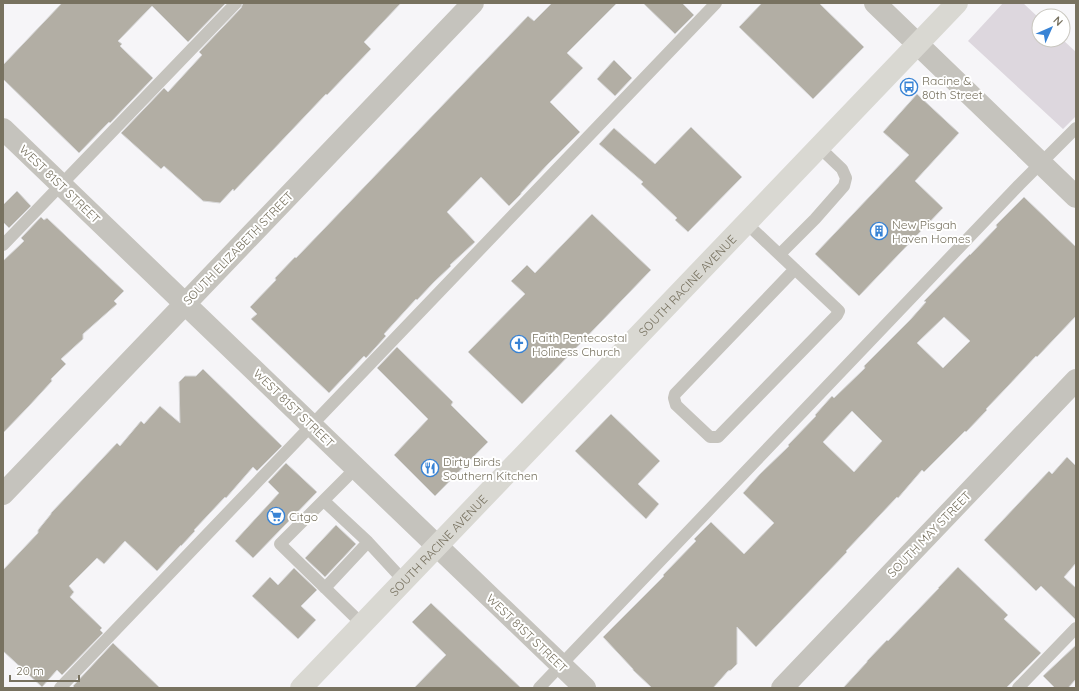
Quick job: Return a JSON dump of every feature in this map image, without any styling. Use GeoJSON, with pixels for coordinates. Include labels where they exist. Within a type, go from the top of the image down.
{"type":"FeatureCollection","features":[{"type":"Feature","properties":{"kind":"street","name":"SOUTH ELIZABETH STREET"},"geometry":{"type":"LineString","coordinates":[[3,494],[473,3]]}},
{"type":"Feature","properties":{"kind":"street"},"geometry":{"type":"LineString","coordinates":[[875,3],[1076,197]]}},
{"type":"Feature","properties":{"kind":"street","name":"SOUTH RACINE AVENUE"},"geometry":{"type":"LineString","coordinates":[[301,688],[957,3]]}},
{"type":"Feature","properties":{"kind":"street","name":"WEST 81ST STREET"},"geometry":{"type":"LineString","coordinates":[[3,129],[585,688]]}},
{"type":"Feature","properties":{"kind":"street","name":"SOUTH MAY STREET"},"geometry":{"type":"LineString","coordinates":[[782,688],[1076,380]]}},
{"type":"Feature","properties":{"kind":"lane"},"geometry":{"type":"LineString","coordinates":[[3,245],[236,3]]}},
{"type":"Feature","properties":{"kind":"lane"},"geometry":{"type":"LineString","coordinates":[[60,688],[716,3]]}},
{"type":"Feature","properties":{"kind":"lane"},"geometry":{"type":"LineString","coordinates":[[539,688],[1076,128]]}},
{"type":"Feature","properties":{"kind":"lane"},"geometry":{"type":"LineString","coordinates":[[780,254],[815,219],[844,186],[846,178],[842,169],[819,147]]}},
{"type":"Feature","properties":{"kind":"lane"},"geometry":{"type":"LineString","coordinates":[[746,223],[795,268],[839,311],[838,315],[718,437],[710,437],[676,405],[674,398],[676,394],[795,268]]}},
{"type":"Feature","properties":{"kind":"lane"},"geometry":{"type":"LineString","coordinates":[[356,468],[280,544],[362,624]]}},
{"type":"Feature","properties":{"kind":"lane"},"geometry":{"type":"LineString","coordinates":[[324,501],[368,542],[404,581]]}},
{"type":"Feature","properties":{"kind":"lane"},"geometry":{"type":"LineString","coordinates":[[325,588],[368,542]]}},
{"type":"Feature","properties":{"kind":"lane"},"geometry":{"type":"LineString","coordinates":[[1018,688],[1076,628]]}},
{"type":"Feature","properties":{"kind":"shaded area"},"geometry":{"type":"Polygon","coordinates":[[[1003,3],[1023,3],[1031,10],[1031,48],[1071,47],[1076,52],[1076,116],[1063,129],[968,41],[1003,3]]]}},
{"type":"Feature","properties":{"kind":"building"},"geometry":{"type":"Polygon","coordinates":[[[62,3],[226,3],[188,42],[152,6],[118,41],[122,44],[120,46],[153,78],[79,153],[3,79],[3,65],[62,3]]]}},
{"type":"Feature","properties":{"kind":"building"},"geometry":{"type":"Polygon","coordinates":[[[243,3],[401,3],[364,42],[371,49],[234,191],[233,189],[220,203],[203,201],[164,166],[161,169],[121,133],[164,88],[168,92],[202,55],[199,52],[241,8],[243,3]]]}},
{"type":"Feature","properties":{"kind":"building"},"geometry":{"type":"Polygon","coordinates":[[[552,3],[617,3],[567,53],[583,68],[550,102],[580,132],[509,206],[481,177],[447,212],[475,242],[450,265],[451,266],[417,300],[416,299],[384,334],[386,336],[366,358],[364,356],[329,393],[251,319],[257,314],[250,307],[276,280],[275,278],[295,257],[296,258],[528,16],[534,21],[552,3]]]}},
{"type":"Feature","properties":{"kind":"building"},"geometry":{"type":"Polygon","coordinates":[[[643,3],[682,3],[694,15],[675,34],[643,3]]]}},
{"type":"Feature","properties":{"kind":"building"},"geometry":{"type":"Polygon","coordinates":[[[762,3],[819,3],[864,47],[813,99],[739,27],[762,3]]]}},
{"type":"Feature","properties":{"kind":"building"},"geometry":{"type":"Polygon","coordinates":[[[614,60],[632,78],[615,96],[597,79],[614,60]]]}},
{"type":"Feature","properties":{"kind":"building","name":"New Pisgah Haven Homes"},"geometry":{"type":"Polygon","coordinates":[[[917,94],[959,133],[915,181],[943,208],[859,296],[815,254],[909,155],[883,132],[917,94]]]}},
{"type":"Feature","properties":{"kind":"building"},"geometry":{"type":"Polygon","coordinates":[[[691,127],[742,177],[688,232],[675,220],[677,218],[641,184],[643,182],[599,144],[614,128],[655,164],[691,127]]]}},
{"type":"Feature","properties":{"kind":"building"},"geometry":{"type":"Polygon","coordinates":[[[17,191],[31,206],[9,228],[3,222],[3,205],[17,191]]]}},
{"type":"Feature","properties":{"kind":"building"},"geometry":{"type":"Polygon","coordinates":[[[1024,197],[1076,247],[1076,316],[1037,357],[1036,356],[966,432],[965,431],[924,472],[922,470],[898,498],[897,497],[846,551],[847,552],[756,647],[737,627],[737,664],[728,671],[713,688],[652,688],[633,670],[603,637],[664,576],[663,575],[696,541],[694,539],[711,522],[744,554],[774,523],[743,493],[789,446],[788,445],[816,416],[815,415],[832,396],[834,398],[865,368],[864,366],[926,302],[924,301],[997,227],[996,225],[1024,197]],[[944,317],[917,343],[943,368],[970,341],[944,317]],[[852,411],[823,442],[854,472],[882,441],[852,411]]]}},
{"type":"Feature","properties":{"kind":"building"},"geometry":{"type":"Polygon","coordinates":[[[592,214],[651,270],[522,404],[468,352],[525,294],[511,281],[527,265],[535,273],[592,214]]]}},
{"type":"Feature","properties":{"kind":"building"},"geometry":{"type":"Polygon","coordinates":[[[41,217],[44,220],[47,218],[124,291],[114,301],[117,304],[83,334],[83,339],[61,359],[66,364],[3,433],[3,261],[24,241],[21,238],[41,217]]]}},
{"type":"Feature","properties":{"kind":"building"},"geometry":{"type":"Polygon","coordinates":[[[397,347],[453,402],[451,405],[488,442],[435,496],[394,455],[428,419],[377,368],[397,347]]]}},
{"type":"Feature","properties":{"kind":"building"},"geometry":{"type":"Polygon","coordinates":[[[203,369],[282,446],[257,471],[253,467],[157,571],[125,541],[104,564],[97,558],[69,586],[74,592],[70,597],[102,628],[100,630],[103,633],[62,675],[57,670],[42,687],[3,651],[3,570],[38,533],[38,530],[51,513],[117,443],[120,446],[141,421],[144,424],[160,406],[180,423],[179,382],[185,376],[196,376],[203,369]]]}},
{"type":"Feature","properties":{"kind":"building"},"geometry":{"type":"Polygon","coordinates":[[[611,414],[660,461],[638,484],[659,504],[646,519],[575,451],[611,414]]]}},
{"type":"Feature","properties":{"kind":"building"},"geometry":{"type":"Polygon","coordinates":[[[1067,457],[1076,466],[1076,563],[1064,577],[1076,588],[1076,620],[1041,586],[1036,591],[984,540],[1049,471],[1052,474],[1067,457]]]}},
{"type":"Feature","properties":{"kind":"building","name":"Citgo"},"geometry":{"type":"Polygon","coordinates":[[[286,463],[317,492],[253,558],[235,541],[279,493],[268,482],[286,463]]]}},
{"type":"Feature","properties":{"kind":"building","name":"Citgo"},"geometry":{"type":"Polygon","coordinates":[[[336,525],[356,544],[325,577],[305,558],[336,525]]]}},
{"type":"Feature","properties":{"kind":"building"},"geometry":{"type":"Polygon","coordinates":[[[958,567],[1008,615],[1004,619],[1041,653],[1006,688],[843,688],[867,661],[958,567]]]}},
{"type":"Feature","properties":{"kind":"building"},"geometry":{"type":"Polygon","coordinates":[[[294,568],[317,590],[301,606],[316,620],[298,639],[252,596],[270,577],[278,585],[294,568]]]}},
{"type":"Feature","properties":{"kind":"building"},"geometry":{"type":"Polygon","coordinates":[[[431,603],[521,688],[414,688],[446,655],[412,622],[431,603]]]}},
{"type":"Feature","properties":{"kind":"building"},"geometry":{"type":"Polygon","coordinates":[[[113,643],[160,688],[75,688],[73,686],[113,643]]]}},
{"type":"Feature","properties":{"kind":"building"},"geometry":{"type":"Polygon","coordinates":[[[1076,645],[1076,679],[1068,688],[1055,688],[1043,676],[1076,645]]]}},
{"type":"Feature","properties":{"kind":"place","name":"Racine & 80th Street"},"geometry":{"type":"Point","coordinates":[909,87]}},
{"type":"Feature","properties":{"kind":"place","name":"New Pisgah Haven Homes"},"geometry":{"type":"Point","coordinates":[879,231]}},
{"type":"Feature","properties":{"kind":"place","name":"Faith Pentecostal Holiness Church"},"geometry":{"type":"Point","coordinates":[519,344]}},
{"type":"Feature","properties":{"kind":"place","name":"Dirty Birds Southern Kitchen"},"geometry":{"type":"Point","coordinates":[430,468]}},
{"type":"Feature","properties":{"kind":"place","name":"Citgo"},"geometry":{"type":"Point","coordinates":[276,516]}}]}
